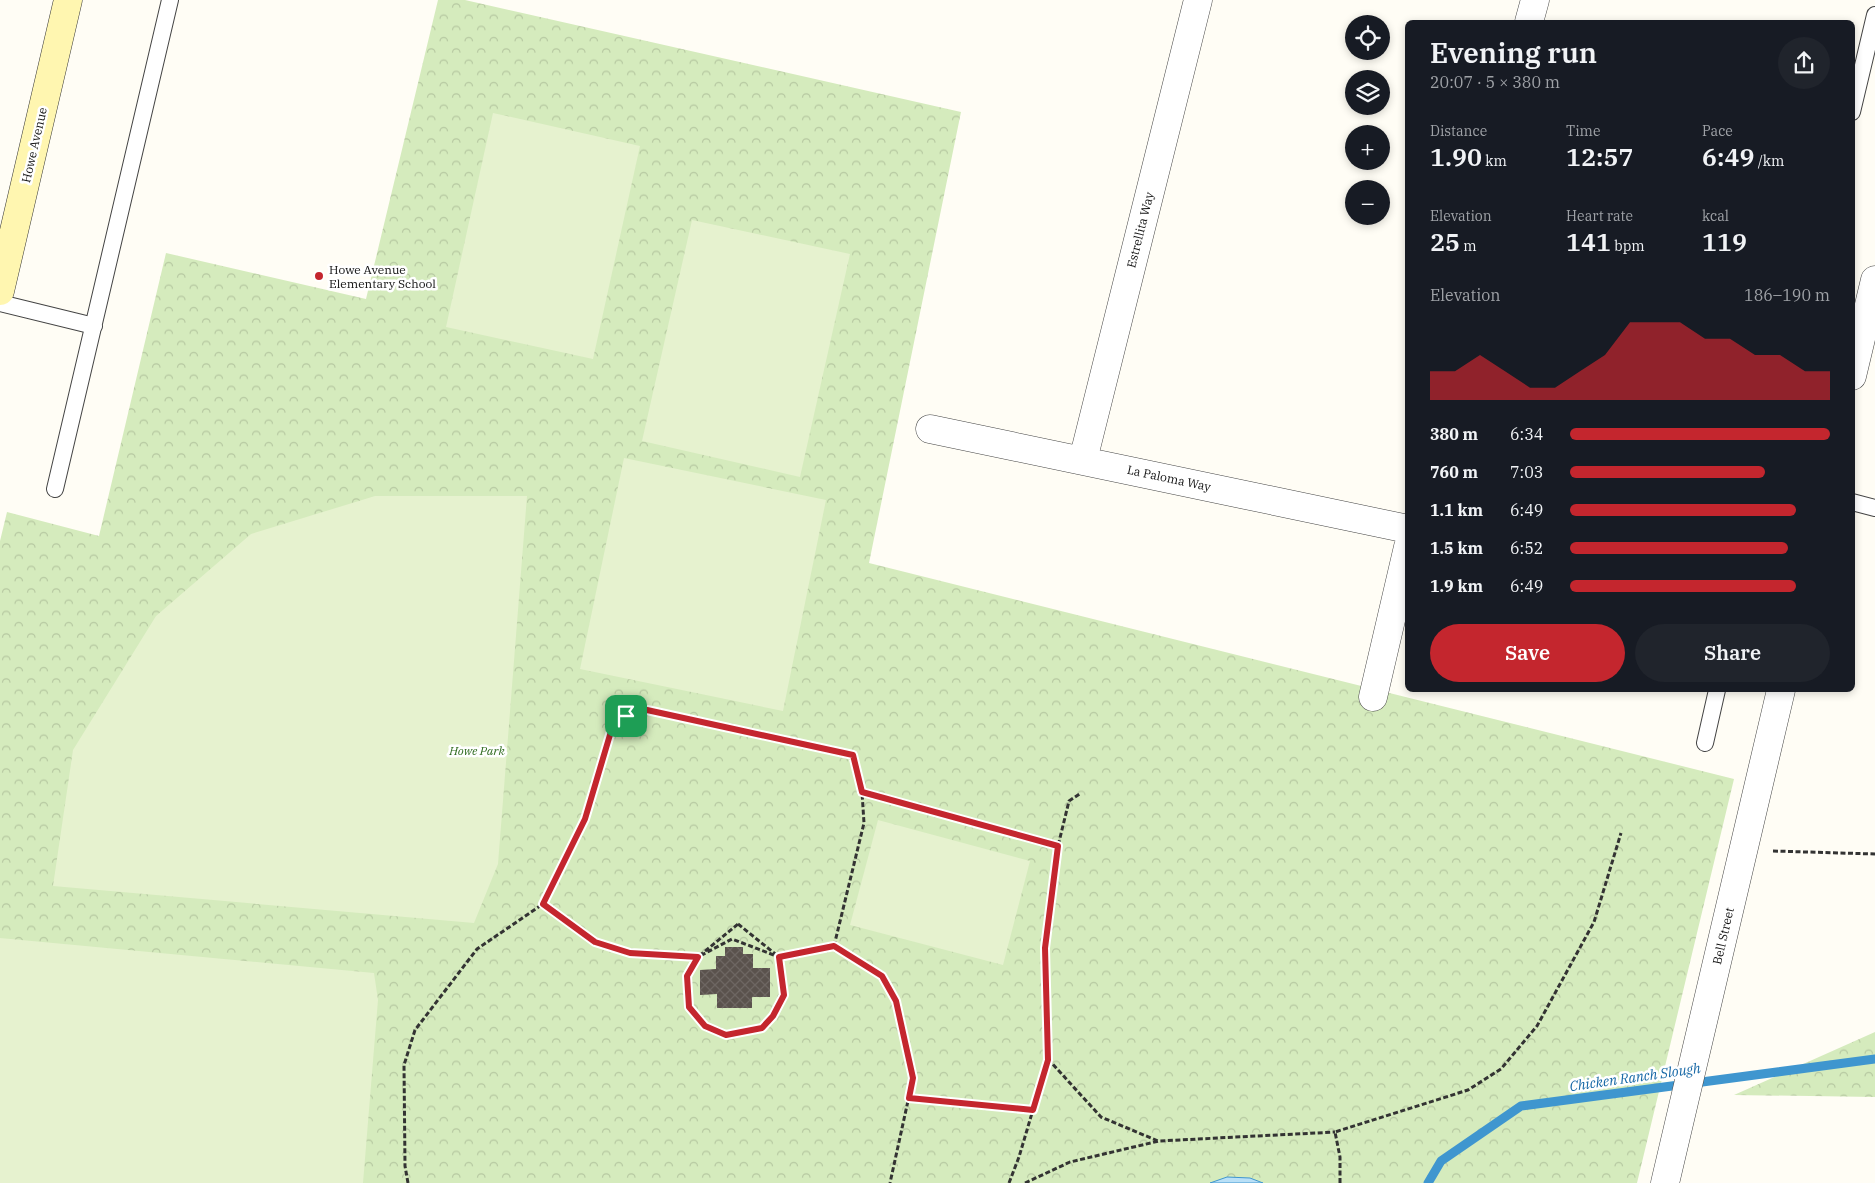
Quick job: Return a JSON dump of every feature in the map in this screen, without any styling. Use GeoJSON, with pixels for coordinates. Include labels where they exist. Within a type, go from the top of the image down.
{"type":"FeatureCollection","features":[{"type":"Feature","properties":{"kind":"main road","name":"Howe Avenue"},"geometry":{"type":"LineString","coordinates":[[0,291],[68,0]]}},
{"type":"Feature","properties":{"kind":"street","name":"Estrellita Way"},"geometry":{"type":"LineString","coordinates":[[1083,460],[1198,0]]}},
{"type":"Feature","properties":{"kind":"street"},"geometry":{"type":"LineString","coordinates":[[1529,20],[1534,0]]}},
{"type":"Feature","properties":{"kind":"street"},"geometry":{"type":"LineString","coordinates":[[1855,363],[1875,280]]}},
{"type":"Feature","properties":{"kind":"street","name":"La Paloma Way"},"geometry":{"type":"LineString","coordinates":[[930,429],[1405,528]]}},
{"type":"Feature","properties":{"kind":"street"},"geometry":{"type":"LineString","coordinates":[[1373,697],[1405,560]]}},
{"type":"Feature","properties":{"kind":"street","name":"Bell Street"},"geometry":{"type":"LineString","coordinates":[[1666,1183],[1781,692]]}},
{"type":"Feature","properties":{"kind":"lane"},"geometry":{"type":"LineString","coordinates":[[55,489],[170,0]]}},
{"type":"Feature","properties":{"kind":"lane"},"geometry":{"type":"LineString","coordinates":[[1855,99],[1875,15]]}},
{"type":"Feature","properties":{"kind":"lane"},"geometry":{"type":"LineString","coordinates":[[0,303],[94,326]]}},
{"type":"Feature","properties":{"kind":"lane"},"geometry":{"type":"LineString","coordinates":[[1855,503],[1875,508]]}},
{"type":"Feature","properties":{"kind":"lane"},"geometry":{"type":"LineString","coordinates":[[1705,743],[1717,692]]}},
{"type":"Feature","properties":{"kind":"path"},"geometry":{"type":"LineString","coordinates":[[408,1183],[405,1166],[404,1064],[414,1030],[476,949],[543,904],[585,819],[612,728],[626,716],[647,710],[853,755],[862,792],[864,823],[834,946]]}},
{"type":"Feature","properties":{"kind":"path"},"geometry":{"type":"LineString","coordinates":[[862,792],[1058,846]]}},
{"type":"Feature","properties":{"kind":"path"},"geometry":{"type":"LineString","coordinates":[[1008,1183],[1048,1060],[1045,948],[1058,846],[1068,801],[1081,793]]}},
{"type":"Feature","properties":{"kind":"path"},"geometry":{"type":"LineString","coordinates":[[1025,1183],[1070,1162],[1159,1141],[1335,1132],[1468,1090],[1501,1069],[1537,1026],[1594,922],[1621,833]]}},
{"type":"Feature","properties":{"kind":"path"},"geometry":{"type":"LineString","coordinates":[[1743,850],[1875,854]]}},
{"type":"Feature","properties":{"kind":"path"},"geometry":{"type":"LineString","coordinates":[[543,904],[595,942],[630,953],[698,957],[732,939],[779,957],[834,946],[882,976],[896,1001],[913,1078],[890,1183]]}},
{"type":"Feature","properties":{"kind":"path"},"geometry":{"type":"LineString","coordinates":[[738,924],[779,957],[784,995],[773,1016],[762,1028],[726,1035],[705,1026],[689,1007],[687,976],[698,957],[738,924]]}},
{"type":"Feature","properties":{"kind":"path"},"geometry":{"type":"LineString","coordinates":[[1048,1060],[1102,1117],[1159,1141]]}},
{"type":"Feature","properties":{"kind":"path"},"geometry":{"type":"LineString","coordinates":[[909,1098],[1033,1110]]}},
{"type":"Feature","properties":{"kind":"path"},"geometry":{"type":"LineString","coordinates":[[1335,1132],[1340,1157],[1340,1183]]}},
{"type":"Feature","properties":{"kind":"green space","name":"Howe Park"},"geometry":{"type":"Polygon","coordinates":[[[438,0],[465,0],[961,112],[869,563],[1734,779],[1637,1183],[0,1183],[0,541],[7,512],[99,536],[166,253],[366,299],[438,0]]]}},
{"type":"Feature","properties":{"kind":"green space"},"geometry":{"type":"Polygon","coordinates":[[[493,113],[640,146],[593,359],[446,327],[493,113]]]}},
{"type":"Feature","properties":{"kind":"green space"},"geometry":{"type":"Polygon","coordinates":[[[692,220],[850,254],[800,477],[642,441],[692,220]]]}},
{"type":"Feature","properties":{"kind":"green space"},"geometry":{"type":"Polygon","coordinates":[[[624,458],[826,500],[783,711],[580,669],[624,458]]]}},
{"type":"Feature","properties":{"kind":"green space"},"geometry":{"type":"Polygon","coordinates":[[[375,496],[527,496],[498,864],[474,923],[53,886],[73,750],[156,616],[251,534],[375,496]]]}},
{"type":"Feature","properties":{"kind":"green space"},"geometry":{"type":"Polygon","coordinates":[[[878,820],[1030,861],[1003,965],[850,925],[878,820]]]}},
{"type":"Feature","properties":{"kind":"green space"},"geometry":{"type":"Polygon","coordinates":[[[0,938],[374,973],[378,1000],[363,1183],[0,1183],[0,938]]]}},
{"type":"Feature","properties":{"kind":"green space"},"geometry":{"type":"Polygon","coordinates":[[[1875,1032],[1875,1097],[1734,1095],[1875,1032]]]}},
{"type":"Feature","properties":{"kind":"water"},"geometry":{"type":"Polygon","coordinates":[[[1227,1177],[1250,1178],[1263,1183],[1210,1183],[1227,1177]]]}},
{"type":"Feature","properties":{"kind":"building"},"geometry":{"type":"Polygon","coordinates":[[[725,947],[743,947],[743,954],[753,954],[753,968],[770,968],[770,997],[752,997],[752,1008],[717,1008],[717,994],[700,995],[700,970],[716,969],[716,956],[725,956],[725,947]]]}},
{"type":"Feature","properties":{"kind":"waterway","name":"Chicken Ranch Slough"},"geometry":{"type":"LineString","coordinates":[[1428,1183],[1441,1161],[1521,1106],[1875,1059]]}},
{"type":"Feature","properties":{"kind":"place","name":"Howe Avenue Elementary School"},"geometry":{"type":"Point","coordinates":[319,276]}},
{"type":"Feature","properties":{"kind":"route"},"geometry":{"type":"LineString","coordinates":[[647,710],[853,755],[862,792],[1058,846],[1045,948],[1048,1060],[1033,1110],[909,1098],[913,1078],[896,1001],[882,976],[834,946],[779,957],[784,995],[773,1016],[762,1028],[726,1035],[705,1026],[689,1007],[687,976],[698,957],[630,953],[595,942],[543,904],[585,819],[612,728],[626,716],[647,710]]}}]}
